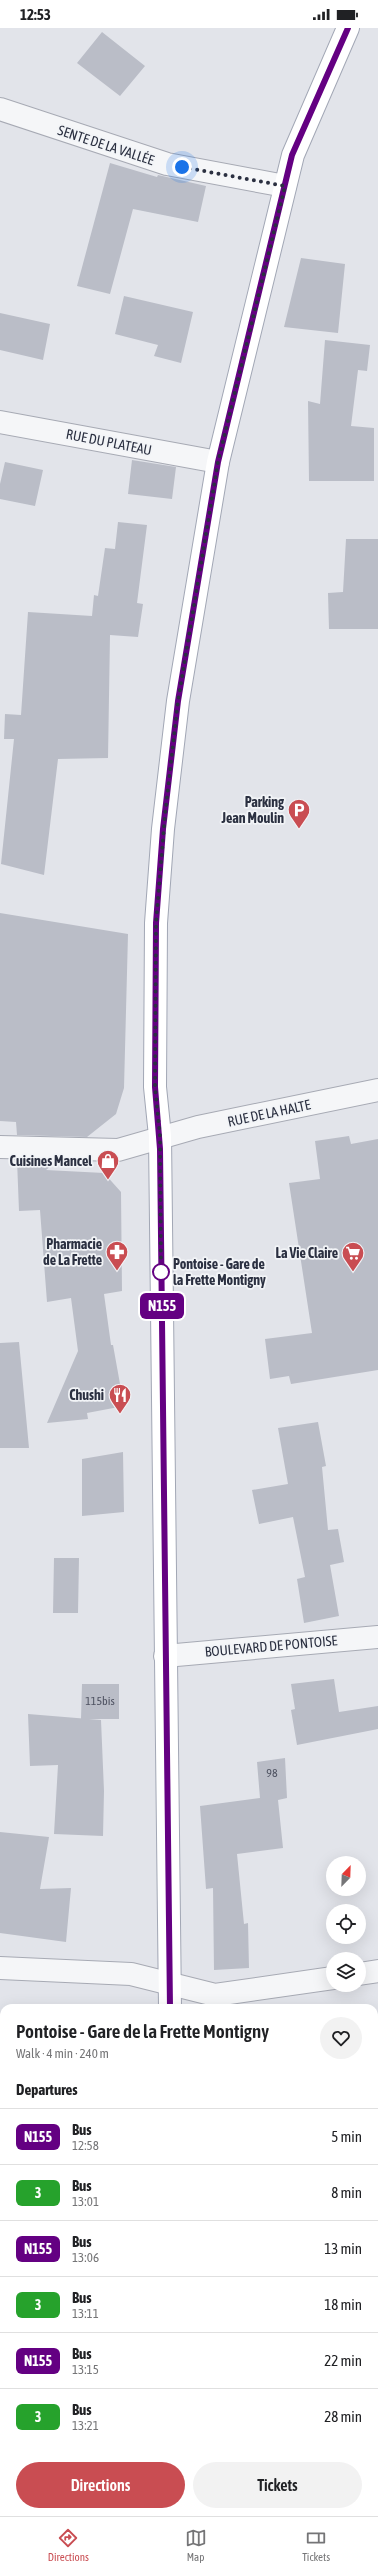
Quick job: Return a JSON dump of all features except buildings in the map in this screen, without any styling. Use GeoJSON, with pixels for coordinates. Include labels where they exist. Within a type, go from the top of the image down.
{"type":"FeatureCollection","features":[{"type":"Feature","properties":{"kind":"main road"},"geometry":{"type":"LineString","coordinates":[[170,2004],[160,1136],[155,1087],[156,923],[163,829],[178,701],[218,462],[292,155],[348,28]]}},
{"type":"Feature","properties":{"kind":"street","name":"SENTE DE LA VALLÉE"},"geometry":{"type":"LineString","coordinates":[[0,109],[167,164],[285,186]]}},
{"type":"Feature","properties":{"kind":"street","name":"RUE DU PLATEAU"},"geometry":{"type":"LineString","coordinates":[[0,422],[218,462]]}},
{"type":"Feature","properties":{"kind":"street","name":"RUE DE LA HALTE"},"geometry":{"type":"LineString","coordinates":[[0,1147],[118,1150],[160,1136],[378,1090]]}},
{"type":"Feature","properties":{"kind":"street","name":"BOULEVARD DE PONTOISE"},"geometry":{"type":"LineString","coordinates":[[165,1656],[378,1637]]}},
{"type":"Feature","properties":{"kind":"street"},"geometry":{"type":"LineString","coordinates":[[0,1968],[131,1974],[215,1995],[326,1979]]}},
{"type":"Feature","properties":{"kind":"street"},"geometry":{"type":"LineString","coordinates":[[366,1973],[378,1971]]}},
{"type":"Feature","properties":{"kind":"bus line","name":"N155"},"geometry":{"type":"LineString","coordinates":[[170,2004],[160,1136],[155,1087],[156,923],[163,829],[178,701],[219,457],[292,155],[348,28]]}},
{"type":"Feature","properties":{"kind":"place","name":"Parking Jean Moulin"},"geometry":{"type":"Point","coordinates":[299,830]}},
{"type":"Feature","properties":{"kind":"place","name":"Cuisines Mancel"},"geometry":{"type":"Point","coordinates":[108,1180]}},
{"type":"Feature","properties":{"kind":"place","name":"Pharmacie de La Frette"},"geometry":{"type":"Point","coordinates":[117,1272]}},
{"type":"Feature","properties":{"kind":"place","name":"Pontoise - Gare de la Frette Montigny"},"geometry":{"type":"Point","coordinates":[161,1272]}},
{"type":"Feature","properties":{"kind":"place","name":"La Vie Claire"},"geometry":{"type":"Point","coordinates":[353,1272]}},
{"type":"Feature","properties":{"kind":"place","name":"Chushi"},"geometry":{"type":"Point","coordinates":[120,1414]}},
{"type":"Feature","properties":{"kind":"route"},"geometry":{"type":"LineString","coordinates":[[161,1272],[162,1273],[160,1136],[155,1087],[156,923],[163,829],[178,701],[218,462],[285,186],[182,167]]}}]}
